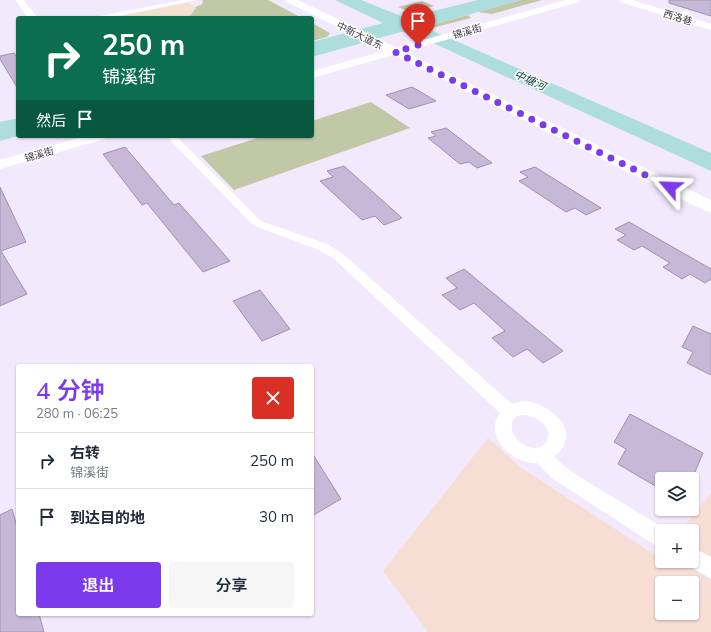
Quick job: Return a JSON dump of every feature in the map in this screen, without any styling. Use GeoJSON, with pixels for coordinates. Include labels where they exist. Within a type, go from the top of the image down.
{"type":"FeatureCollection","features":[{"type":"Feature","properties":{"kind":"main road"},"geometry":{"type":"LineString","coordinates":[[19,0],[31,16]]}},
{"type":"Feature","properties":{"kind":"main road","name":"中新大道东"},"geometry":{"type":"LineString","coordinates":[[290,0],[351,31],[391,45],[711,192]]}},
{"type":"Feature","properties":{"kind":"main road","name":"中新大道东"},"geometry":{"type":"LineString","coordinates":[[307,0],[364,28],[391,45],[711,207]]}},
{"type":"Feature","properties":{"kind":"main road","name":"锦溪街"},"geometry":{"type":"LineString","coordinates":[[444,35],[558,0]]}},
{"type":"Feature","properties":{"kind":"main road","name":"锦溪街"},"geometry":{"type":"LineString","coordinates":[[314,68],[391,45],[426,40],[576,0]]}},
{"type":"Feature","properties":{"kind":"main road","name":"西洛巷"},"geometry":{"type":"LineString","coordinates":[[623,0],[711,27]]}},
{"type":"Feature","properties":{"kind":"main road","name":"锦溪街"},"geometry":{"type":"LineString","coordinates":[[314,75],[391,45]]}},
{"type":"Feature","properties":{"kind":"main road","name":"锦溪街"},"geometry":{"type":"LineString","coordinates":[[0,157],[67,138]]}},
{"type":"Feature","properties":{"kind":"main road","name":"锦溪街"},"geometry":{"type":"LineString","coordinates":[[0,165],[93,138]]}},
{"type":"Feature","properties":{"kind":"street"},"geometry":{"type":"LineString","coordinates":[[109,16],[193,0]]}},
{"type":"Feature","properties":{"kind":"street"},"geometry":{"type":"LineString","coordinates":[[675,16],[687,12]]}},
{"type":"Feature","properties":{"kind":"street"},"geometry":{"type":"LineString","coordinates":[[173,138],[262,226],[323,247],[338,256],[510,412]]}},
{"type":"Feature","properties":{"kind":"street"},"geometry":{"type":"LineString","coordinates":[[520,408],[529,408],[545,414],[551,420],[556,427],[558,442],[554,448],[541,455],[523,452],[508,441],[504,434],[503,427],[504,420],[510,412],[520,408]]}},
{"type":"Feature","properties":{"kind":"street"},"geometry":{"type":"LineString","coordinates":[[541,455],[557,472],[655,534]]}},
{"type":"Feature","properties":{"kind":"street"},"geometry":{"type":"LineString","coordinates":[[699,561],[711,569]]}},
{"type":"Feature","properties":{"kind":"shaded area"},"geometry":{"type":"Polygon","coordinates":[[[202,0],[268,0],[298,16],[190,16],[196,8],[195,7],[201,5],[203,2],[202,0]]]}},
{"type":"Feature","properties":{"kind":"shaded area"},"geometry":{"type":"Polygon","coordinates":[[[521,0],[542,0],[492,14],[478,12],[521,0]]]}},
{"type":"Feature","properties":{"kind":"shaded area"},"geometry":{"type":"Polygon","coordinates":[[[422,1],[434,6],[410,12],[398,7],[422,1]]]}},
{"type":"Feature","properties":{"kind":"shaded area"},"geometry":{"type":"Polygon","coordinates":[[[188,3],[196,8],[190,16],[120,16],[188,3]]]}},
{"type":"Feature","properties":{"kind":"shaded area"},"geometry":{"type":"Polygon","coordinates":[[[468,15],[471,18],[428,29],[424,27],[468,15]]]}},
{"type":"Feature","properties":{"kind":"shaded area"},"geometry":{"type":"Polygon","coordinates":[[[314,24],[330,33],[327,37],[314,40],[314,24]]]}},
{"type":"Feature","properties":{"kind":"shaded area"},"geometry":{"type":"Polygon","coordinates":[[[371,102],[410,128],[234,190],[201,156],[258,138],[314,138],[314,120],[371,102]]]}},
{"type":"Feature","properties":{"kind":"shaded area"},"geometry":{"type":"Polygon","coordinates":[[[488,438],[523,469],[655,555],[655,568],[699,568],[699,524],[686,524],[692,516],[699,516],[699,508],[711,493],[711,632],[428,632],[383,571],[488,438]]]}},
{"type":"Feature","properties":{"kind":"water","name":"中塘河"},"geometry":{"type":"Polygon","coordinates":[[[335,0],[361,0],[406,18],[478,0],[521,0],[424,27],[711,153],[711,171],[409,32],[401,32],[314,56],[314,41],[383,23],[335,0]]]}},
{"type":"Feature","properties":{"kind":"water"},"geometry":{"type":"Polygon","coordinates":[[[16,118],[16,137],[0,141],[0,122],[16,118]]]}},
{"type":"Feature","properties":{"kind":"building"},"geometry":{"type":"Polygon","coordinates":[[[669,0],[711,0],[711,16],[669,3],[669,0]]]}},
{"type":"Feature","properties":{"kind":"building"},"geometry":{"type":"Polygon","coordinates":[[[14,53],[16,56],[16,86],[0,59],[0,56],[14,53]]]}},
{"type":"Feature","properties":{"kind":"building"},"geometry":{"type":"Polygon","coordinates":[[[412,87],[436,101],[409,109],[386,95],[412,87]]]}},
{"type":"Feature","properties":{"kind":"building"},"geometry":{"type":"Polygon","coordinates":[[[446,128],[492,163],[477,168],[469,162],[460,164],[428,138],[436,136],[431,132],[446,128]]]}},
{"type":"Feature","properties":{"kind":"building"},"geometry":{"type":"Polygon","coordinates":[[[125,147],[174,205],[179,203],[230,261],[203,272],[147,203],[142,205],[103,154],[125,147]]]}},
{"type":"Feature","properties":{"kind":"building"},"geometry":{"type":"Polygon","coordinates":[[[344,166],[402,218],[384,225],[375,216],[362,220],[320,181],[333,177],[327,171],[344,166]]]}},
{"type":"Feature","properties":{"kind":"building"},"geometry":{"type":"Polygon","coordinates":[[[535,167],[601,208],[586,215],[575,208],[566,212],[519,181],[528,177],[520,172],[535,167]]]}},
{"type":"Feature","properties":{"kind":"building"},"geometry":{"type":"Polygon","coordinates":[[[0,187],[26,242],[1,251],[27,294],[0,306],[0,187]]]}},
{"type":"Feature","properties":{"kind":"building"},"geometry":{"type":"Polygon","coordinates":[[[629,222],[711,269],[711,279],[705,283],[690,274],[682,279],[663,267],[670,263],[642,246],[634,250],[617,240],[626,235],[615,229],[629,222]]]}},
{"type":"Feature","properties":{"kind":"building"},"geometry":{"type":"Polygon","coordinates":[[[464,269],[563,351],[543,363],[527,349],[513,357],[492,338],[505,331],[474,303],[460,310],[442,295],[457,288],[446,278],[464,269]]]}},
{"type":"Feature","properties":{"kind":"building"},"geometry":{"type":"Polygon","coordinates":[[[260,290],[290,329],[262,341],[233,301],[260,290]]]}},
{"type":"Feature","properties":{"kind":"building"},"geometry":{"type":"Polygon","coordinates":[[[693,326],[711,334],[711,375],[687,363],[693,352],[682,347],[693,326]]]}},
{"type":"Feature","properties":{"kind":"building"},"geometry":{"type":"Polygon","coordinates":[[[630,414],[703,453],[695,472],[655,472],[655,486],[618,464],[626,449],[614,442],[630,414]]]}},
{"type":"Feature","properties":{"kind":"building"},"geometry":{"type":"Polygon","coordinates":[[[314,456],[341,499],[314,515],[314,456]]]}},
{"type":"Feature","properties":{"kind":"building"},"geometry":{"type":"Polygon","coordinates":[[[12,509],[16,524],[16,616],[40,616],[44,632],[0,632],[0,515],[12,509]]]}},
{"type":"Feature","properties":{"kind":"route"},"geometry":{"type":"LineString","coordinates":[[418,45],[395,52],[670,187]]}}]}
